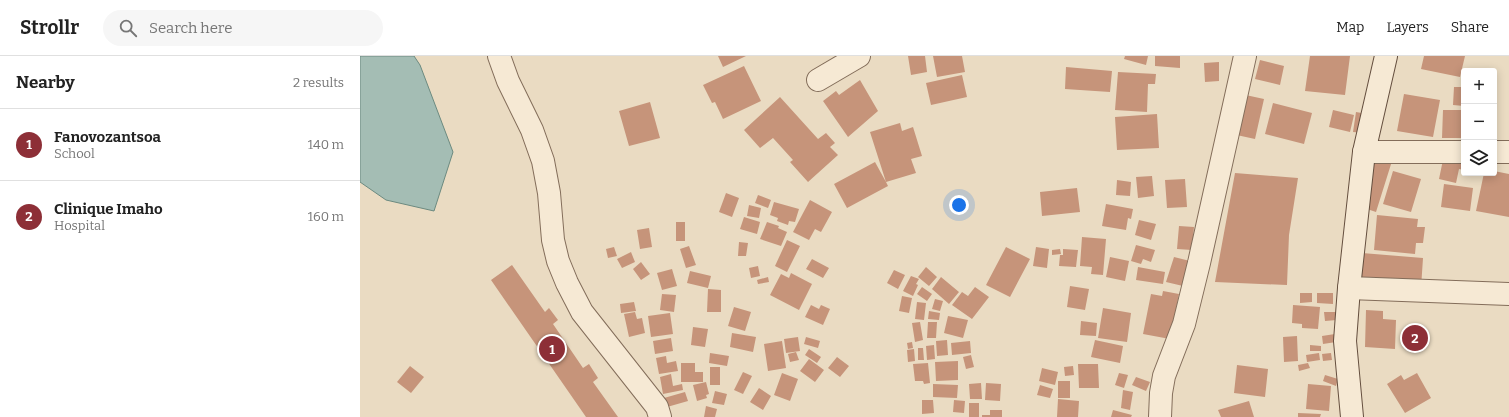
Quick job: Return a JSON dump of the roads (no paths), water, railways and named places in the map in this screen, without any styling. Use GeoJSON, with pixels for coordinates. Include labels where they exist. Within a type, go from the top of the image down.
{"type":"FeatureCollection","features":[{"type":"Feature","properties":{"kind":"street"},"geometry":{"type":"LineString","coordinates":[[499,56],[508,81],[532,130],[543,161],[549,194],[552,240],[558,261],[582,312],[656,407],[660,417]]}},
{"type":"Feature","properties":{"kind":"street"},"geometry":{"type":"LineString","coordinates":[[818,80],[859,56]]}},
{"type":"Feature","properties":{"kind":"street"},"geometry":{"type":"LineString","coordinates":[[1160,417],[1161,393],[1164,376],[1184,324],[1200,263],[1245,56]]}},
{"type":"Feature","properties":{"kind":"street"},"geometry":{"type":"LineString","coordinates":[[1352,417],[1345,341],[1349,288],[1364,152],[1386,56]]}},
{"type":"Feature","properties":{"kind":"street"},"geometry":{"type":"LineString","coordinates":[[1364,152],[1461,152]]}},
{"type":"Feature","properties":{"kind":"street"},"geometry":{"type":"LineString","coordinates":[[1497,152],[1509,152]]}},
{"type":"Feature","properties":{"kind":"street"},"geometry":{"type":"LineString","coordinates":[[1349,288],[1509,294]]}},
{"type":"Feature","properties":{"kind":"water"},"geometry":{"type":"Polygon","coordinates":[[[360,56],[414,56],[420,65],[453,152],[434,211],[386,200],[360,182],[360,56]]]}},
{"type":"Feature","properties":{"kind":"place","name":"Clinique Imaho"},"geometry":{"type":"Point","coordinates":[1415,338]}},
{"type":"Feature","properties":{"kind":"place","name":"Fanovozantsoa"},"geometry":{"type":"Point","coordinates":[552,349]}}]}
